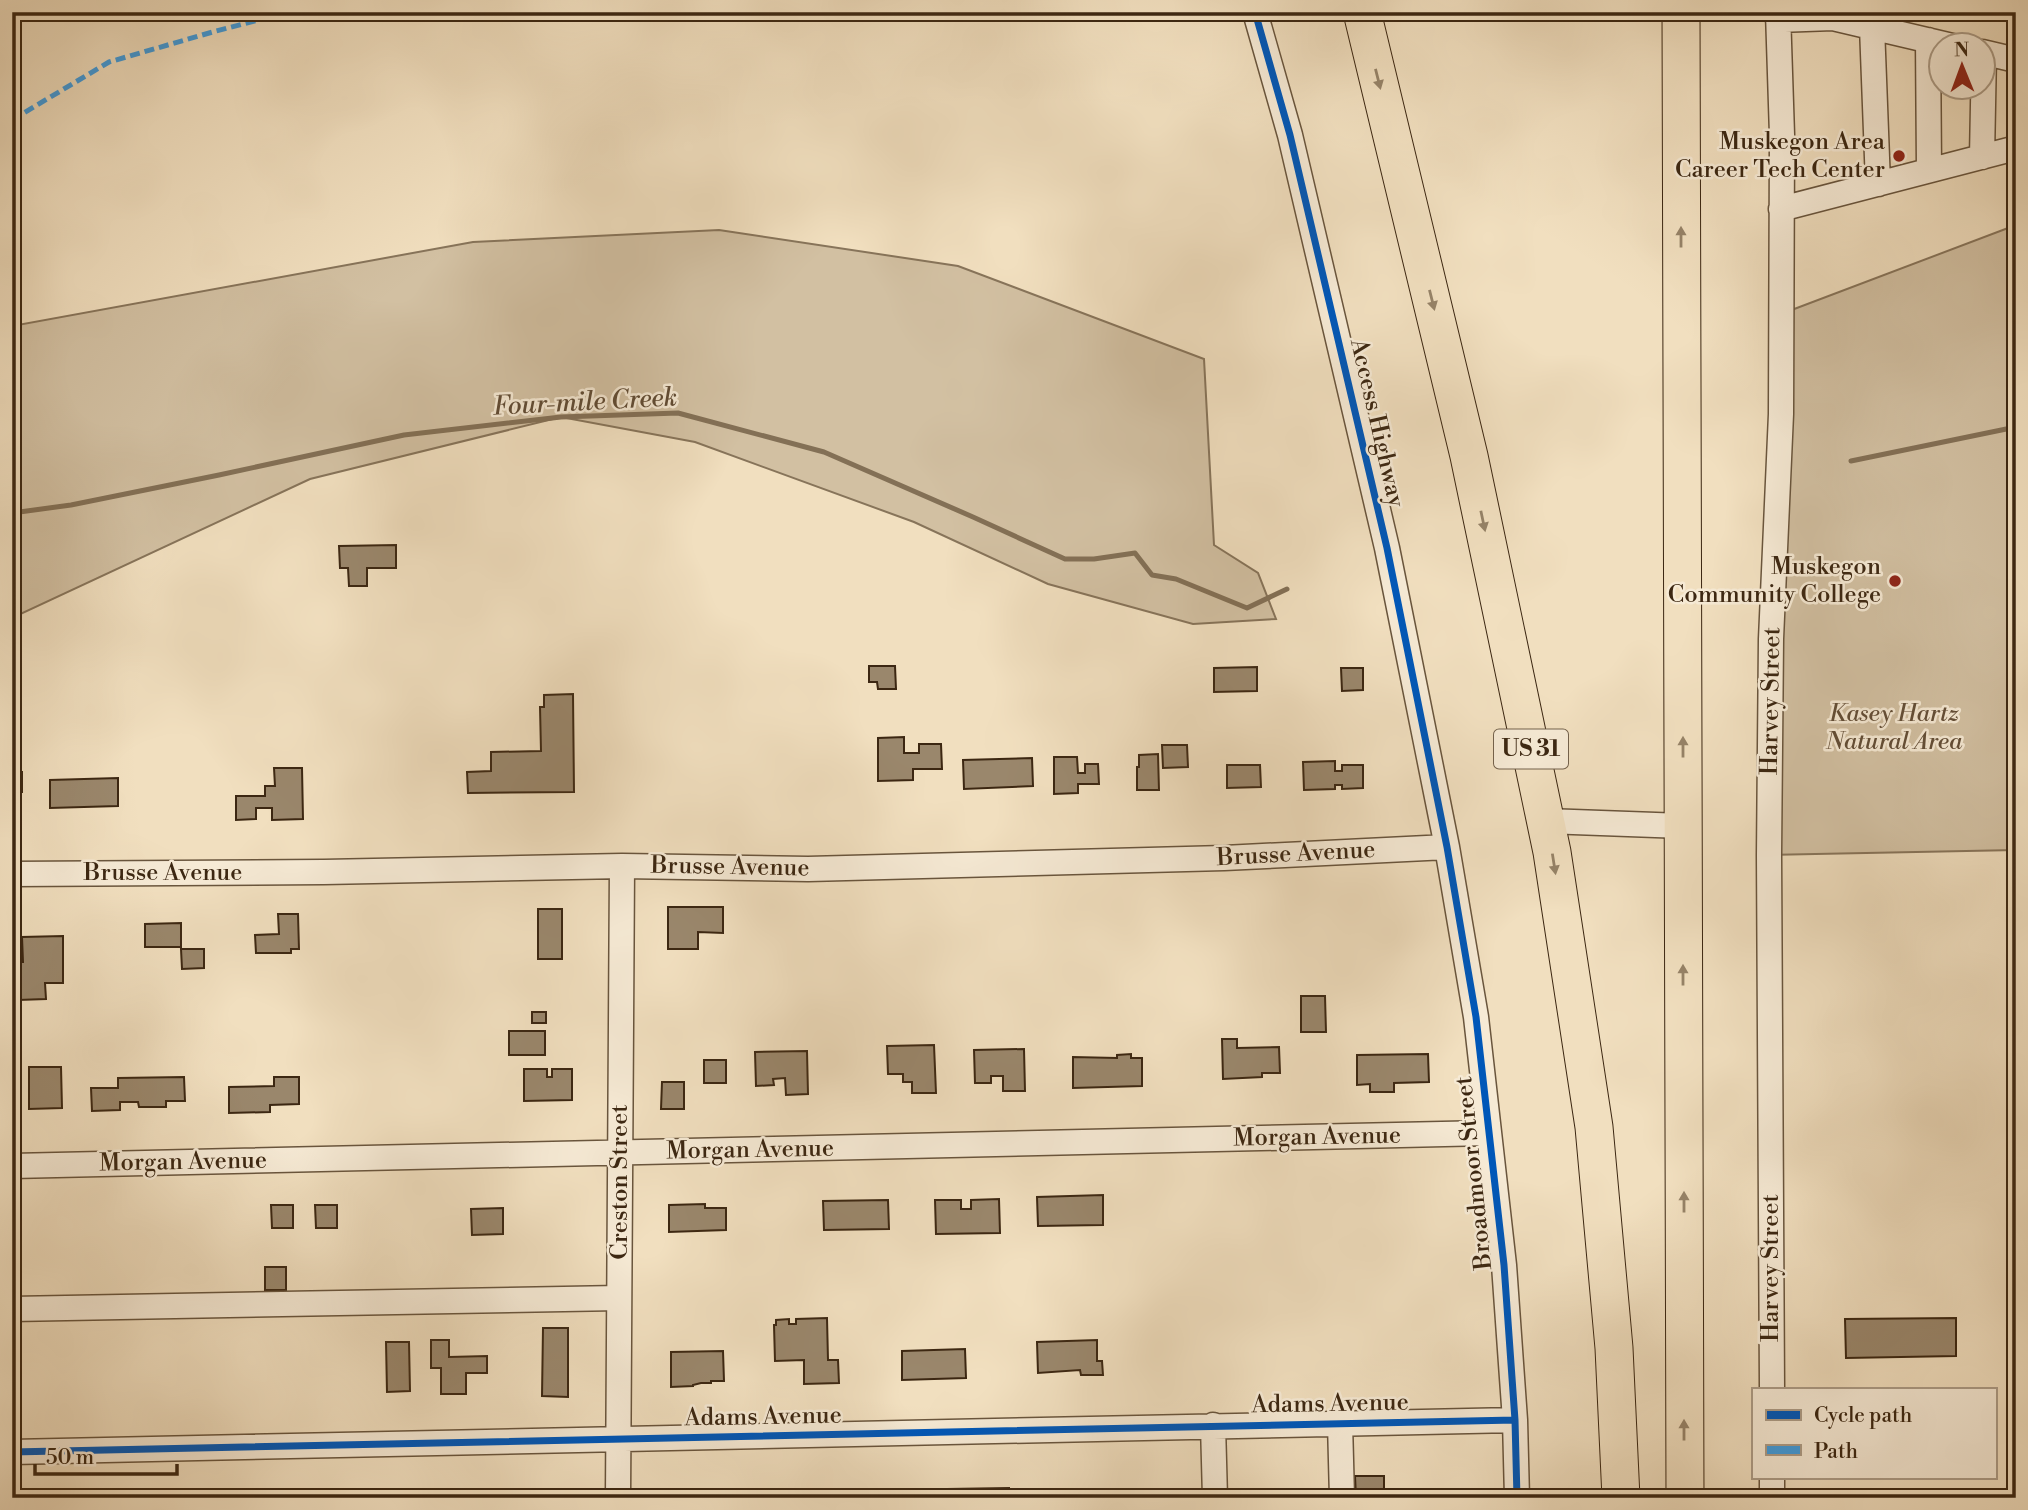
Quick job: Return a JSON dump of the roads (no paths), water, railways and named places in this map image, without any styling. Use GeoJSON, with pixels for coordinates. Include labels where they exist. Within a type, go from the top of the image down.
{"type":"FeatureCollection","features":[{"type":"Feature","properties":{"kind":"highway","name":"US 31"},"geometry":{"type":"LineString","coordinates":[[1362,12],[1469,456],[1546,821],[1594,1126],[1614,1348],[1621,1498]]}},
{"type":"Feature","properties":{"kind":"highway"},"geometry":{"type":"LineString","coordinates":[[1681,12],[1685,1498]]}},
{"type":"Feature","properties":{"kind":"street","name":"Access Highway"},"geometry":{"type":"LineString","coordinates":[[1255,12],[1290,135],[1387,548],[1447,847]]}},
{"type":"Feature","properties":{"kind":"street"},"geometry":{"type":"LineString","coordinates":[[1778,16],[1833,18],[1926,40]]}},
{"type":"Feature","properties":{"kind":"street","name":"Harvey Street"},"geometry":{"type":"LineString","coordinates":[[1772,1388],[1769,855],[1771,639],[1781,414],[1782,209],[1778,16]]}},
{"type":"Feature","properties":{"kind":"street"},"geometry":{"type":"LineString","coordinates":[[1872,27],[1878,184]]}},
{"type":"Feature","properties":{"kind":"street"},"geometry":{"type":"LineString","coordinates":[[1996,55],[2016,60]]}},
{"type":"Feature","properties":{"kind":"street"},"geometry":{"type":"LineString","coordinates":[[1930,170],[1935,102]]}},
{"type":"Feature","properties":{"kind":"street"},"geometry":{"type":"LineString","coordinates":[[1982,157],[1983,102]]}},
{"type":"Feature","properties":{"kind":"street"},"geometry":{"type":"LineString","coordinates":[[1782,209],[2016,148]]}},
{"type":"Feature","properties":{"kind":"street"},"geometry":{"type":"LineString","coordinates":[[1546,821],[1683,825]]}},
{"type":"Feature","properties":{"kind":"street","name":"Brusse Avenue"},"geometry":{"type":"LineString","coordinates":[[12,874],[622,866],[808,869],[1224,858],[1447,847]]}},
{"type":"Feature","properties":{"kind":"street","name":"Broadmoor Street"},"geometry":{"type":"LineString","coordinates":[[1447,847],[1476,1017],[1504,1265],[1515,1419],[1517,1498]]}},
{"type":"Feature","properties":{"kind":"street","name":"Creston Street"},"geometry":{"type":"LineString","coordinates":[[618,1498],[622,866]]}},
{"type":"Feature","properties":{"kind":"street","name":"Morgan Avenue"},"geometry":{"type":"LineString","coordinates":[[12,1166],[1488,1133]]}},
{"type":"Feature","properties":{"kind":"street"},"geometry":{"type":"LineString","coordinates":[[12,1308],[619,1298]]}},
{"type":"Feature","properties":{"kind":"street","name":"Adams Avenue"},"geometry":{"type":"LineString","coordinates":[[12,1452],[1515,1419]]}},
{"type":"Feature","properties":{"kind":"street"},"geometry":{"type":"LineString","coordinates":[[1340,1423],[1342,1498]]}},
{"type":"Feature","properties":{"kind":"street"},"geometry":{"type":"LineString","coordinates":[[1213,1425],[1215,1498]]}},
{"type":"Feature","properties":{"kind":"street"},"geometry":{"type":"LineString","coordinates":[[1772,1478],[1772,1498]]}},
{"type":"Feature","properties":{"kind":"waterway","name":"Four-mile Creek"},"geometry":{"type":"LineString","coordinates":[[12,513],[71,505],[404,435],[561,417],[678,413],[824,452],[1065,559],[1094,559],[1135,553],[1152,575],[1176,579],[1247,608],[1287,589]]}},
{"type":"Feature","properties":{"kind":"waterway","name":"Four-mile Creek"},"geometry":{"type":"LineString","coordinates":[[1851,461],[2016,427]]}},
{"type":"Feature","properties":{"kind":"place","name":"Muskegon Area Career Tech Center"},"geometry":{"type":"Point","coordinates":[1899,156]}},
{"type":"Feature","properties":{"kind":"place","name":"Muskegon Community College"},"geometry":{"type":"Point","coordinates":[1895,581]}},
{"type":"Feature","properties":{"kind":"park label","name":"Kasey Hartz Natural Area"},"geometry":{"type":"Point","coordinates":[1894,728]}}]}
